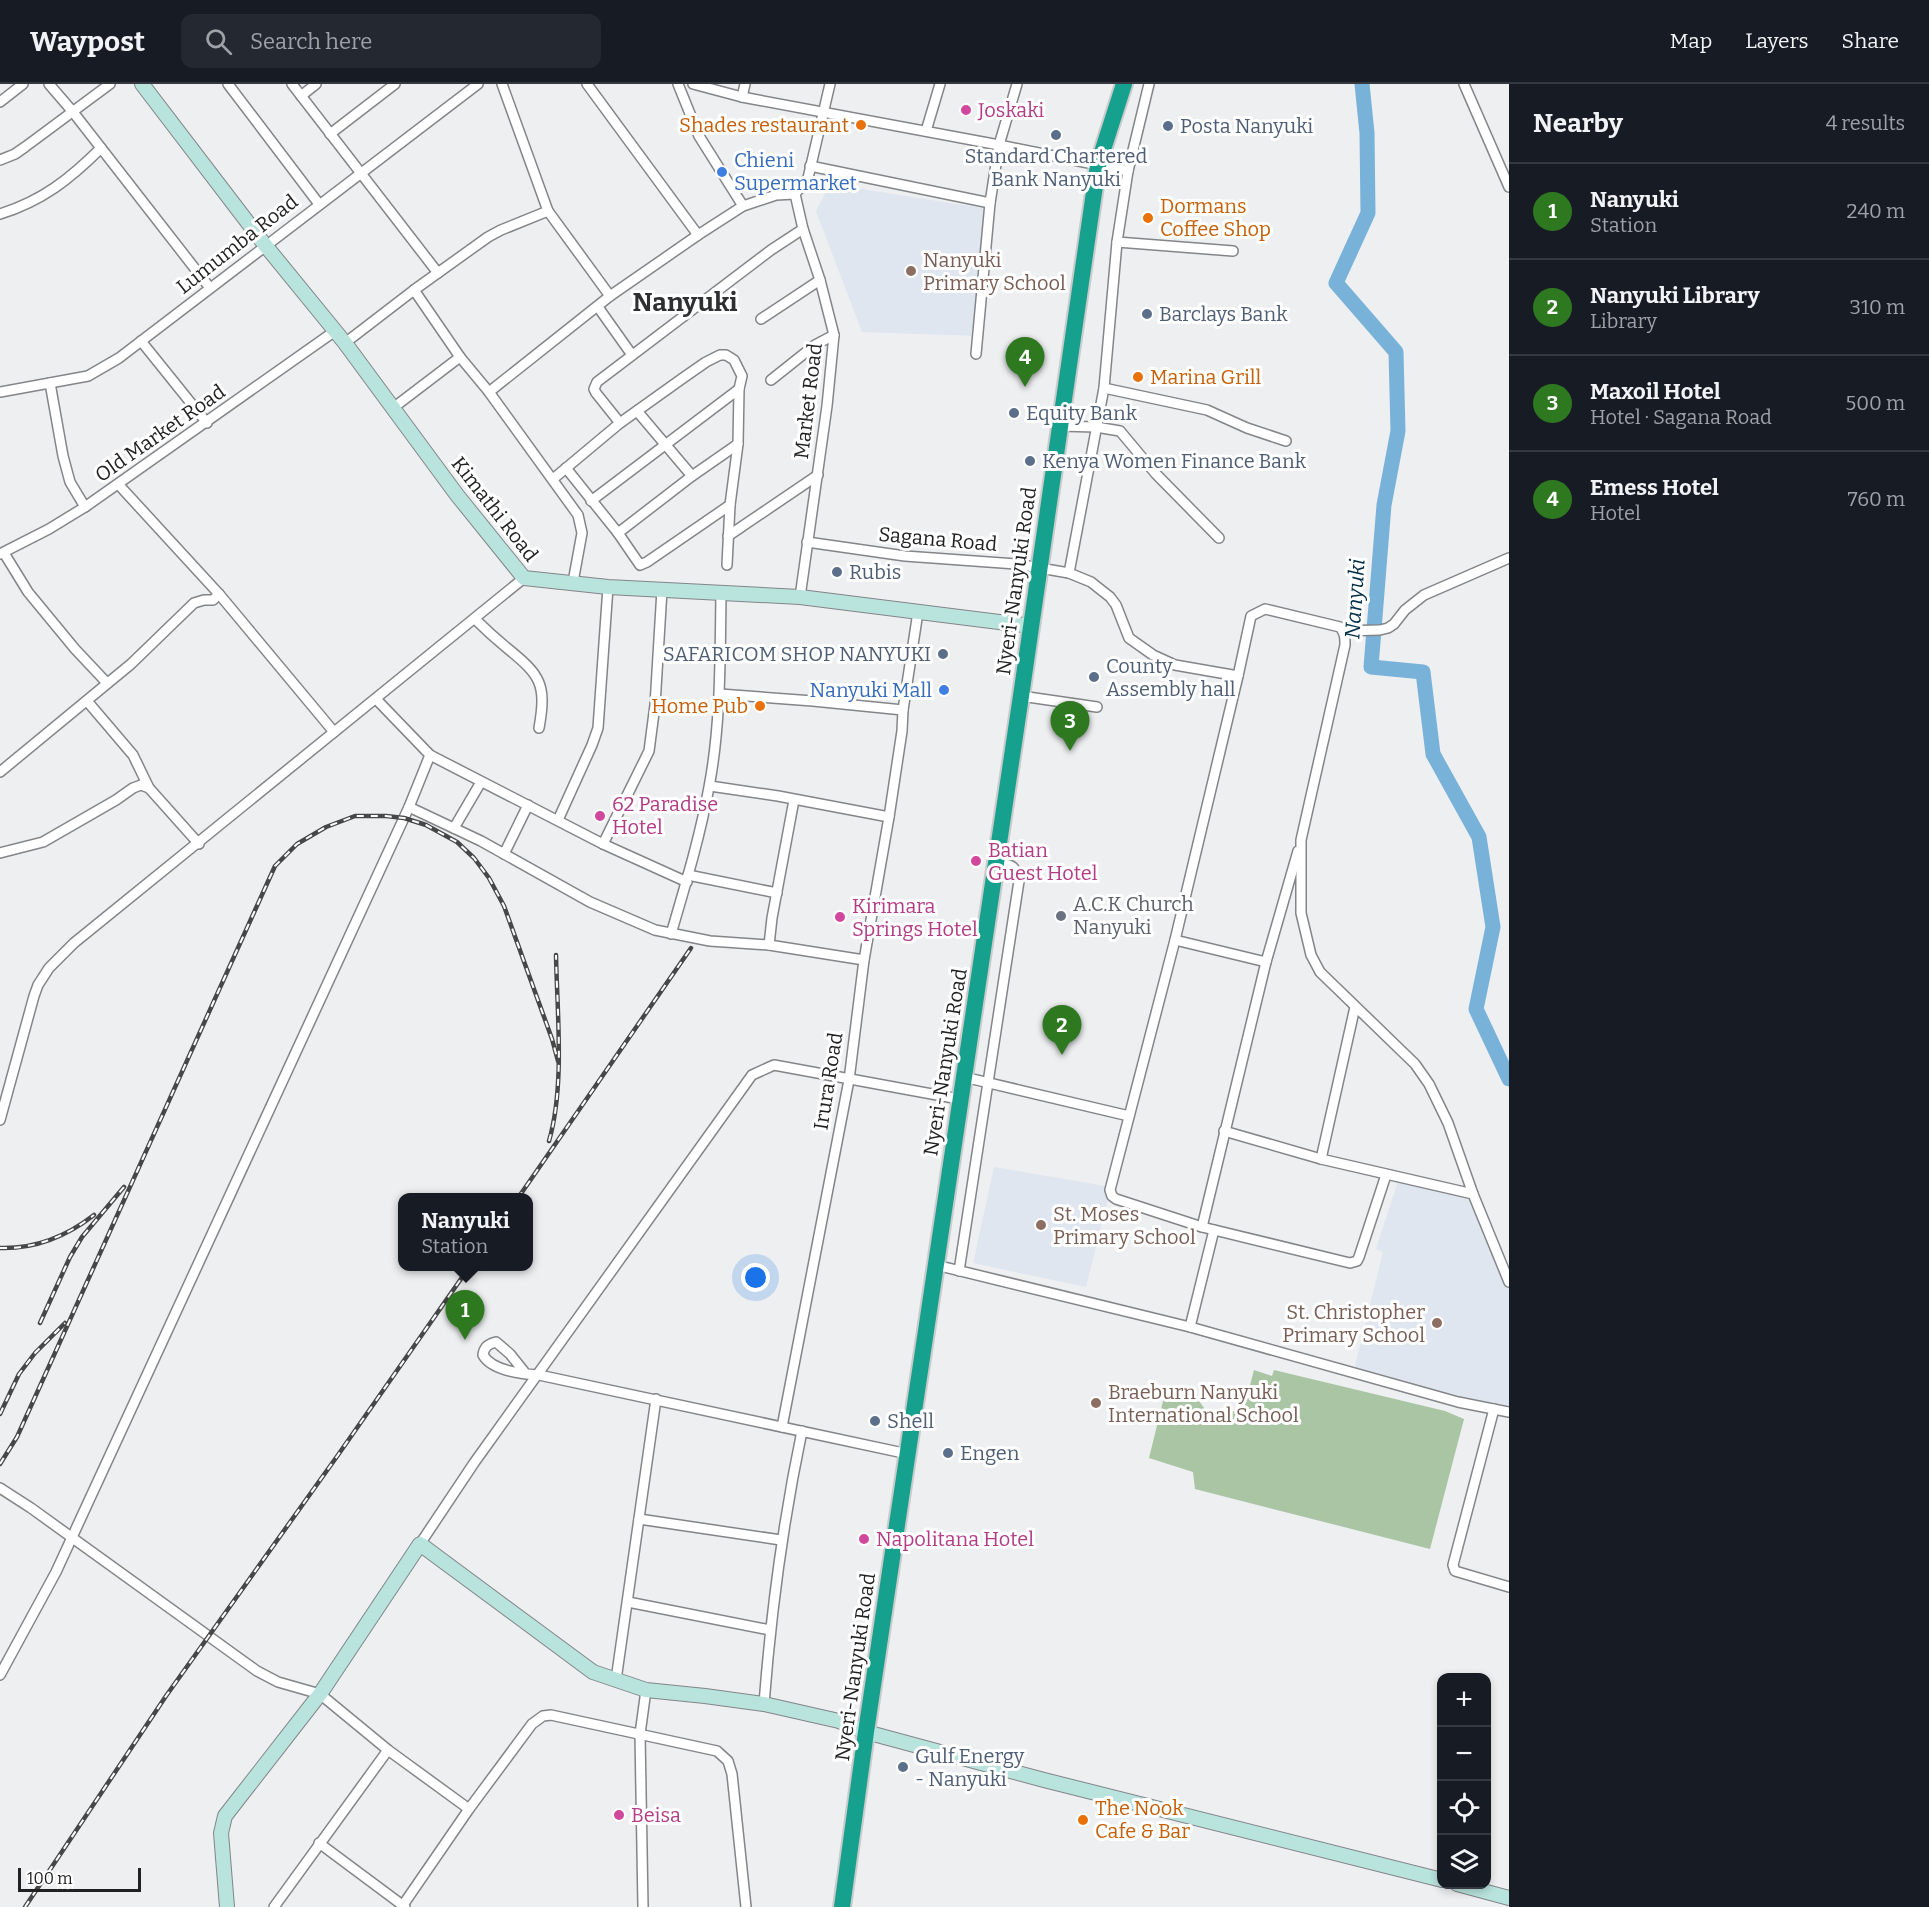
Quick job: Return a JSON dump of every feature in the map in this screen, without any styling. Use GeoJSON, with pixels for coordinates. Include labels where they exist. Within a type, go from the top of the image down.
{"type":"FeatureCollection","features":[{"type":"Feature","properties":{"kind":"highway","name":"Nyeri-Nanyuki Road"},"geometry":{"type":"LineString","coordinates":[[842,1907],[1098,165],[1124,84]]}},
{"type":"Feature","properties":{"kind":"street"},"geometry":{"type":"LineString","coordinates":[[0,102],[23,84]]}},
{"type":"Feature","properties":{"kind":"street"},"geometry":{"type":"LineString","coordinates":[[49,84],[210,288]]}},
{"type":"Feature","properties":{"kind":"street"},"geometry":{"type":"LineString","coordinates":[[0,160],[26,147],[110,84]]}},
{"type":"Feature","properties":{"kind":"street","name":"Kimathi Road"},"geometry":{"type":"LineString","coordinates":[[142,84],[265,245],[345,343],[457,495],[524,578],[608,587],[800,597],[1003,624],[1030,634]]}},
{"type":"Feature","properties":{"kind":"street"},"geometry":{"type":"LineString","coordinates":[[228,84],[319,204]]}},
{"type":"Feature","properties":{"kind":"street"},"geometry":{"type":"LineString","coordinates":[[292,84],[438,273]]}},
{"type":"Feature","properties":{"kind":"street"},"geometry":{"type":"LineString","coordinates":[[301,96],[316,84]]}},
{"type":"Feature","properties":{"kind":"street"},"geometry":{"type":"LineString","coordinates":[[330,134],[395,84]]}},
{"type":"Feature","properties":{"kind":"street","name":"Lumumba Road"},"geometry":{"type":"LineString","coordinates":[[0,392],[88,376],[119,358],[478,84]]}},
{"type":"Feature","properties":{"kind":"street"},"geometry":{"type":"LineString","coordinates":[[502,84],[548,211],[610,296]]}},
{"type":"Feature","properties":{"kind":"street"},"geometry":{"type":"LineString","coordinates":[[587,84],[698,235]]}},
{"type":"Feature","properties":{"kind":"street"},"geometry":{"type":"LineString","coordinates":[[678,84],[699,136],[743,206]]}},
{"type":"Feature","properties":{"kind":"street"},"geometry":{"type":"LineString","coordinates":[[693,84],[741,97],[1128,171]]}},
{"type":"Feature","properties":{"kind":"street"},"geometry":{"type":"LineString","coordinates":[[741,97],[745,84]]}},
{"type":"Feature","properties":{"kind":"street"},"geometry":{"type":"LineString","coordinates":[[489,392],[610,296],[698,235],[743,206],[776,195],[795,194],[808,178],[830,84]]}},
{"type":"Feature","properties":{"kind":"street"},"geometry":{"type":"LineString","coordinates":[[926,131],[940,84]]}},
{"type":"Feature","properties":{"kind":"street"},"geometry":{"type":"LineString","coordinates":[[976,354],[990,203],[999,145],[1017,84]]}},
{"type":"Feature","properties":{"kind":"street"},"geometry":{"type":"LineString","coordinates":[[1069,573],[1104,388],[1117,242],[1128,171],[1149,84]]}},
{"type":"Feature","properties":{"kind":"street"},"geometry":{"type":"LineString","coordinates":[[1464,84],[1509,187]]}},
{"type":"Feature","properties":{"kind":"street"},"geometry":{"type":"LineString","coordinates":[[0,214],[32,203],[52,190],[77,172],[101,148]]}},
{"type":"Feature","properties":{"kind":"street"},"geometry":{"type":"LineString","coordinates":[[810,166],[990,203]]}},
{"type":"Feature","properties":{"kind":"street","name":"Market Road"},"geometry":{"type":"LineString","coordinates":[[795,194],[834,335],[827,406],[800,597]]}},
{"type":"Feature","properties":{"kind":"street"},"geometry":{"type":"LineString","coordinates":[[345,343],[414,290],[501,230],[548,211]]}},
{"type":"Feature","properties":{"kind":"street"},"geometry":{"type":"LineString","coordinates":[[620,423],[596,393],[595,385],[771,250],[803,229]]}},
{"type":"Feature","properties":{"kind":"street"},"geometry":{"type":"LineString","coordinates":[[1117,242],[1233,251]]}},
{"type":"Feature","properties":{"kind":"street"},"geometry":{"type":"LineString","coordinates":[[761,319],[820,280]]}},
{"type":"Feature","properties":{"kind":"street"},"geometry":{"type":"LineString","coordinates":[[414,290],[460,357],[489,392],[574,507],[582,533],[573,582]]}},
{"type":"Feature","properties":{"kind":"street"},"geometry":{"type":"LineString","coordinates":[[598,307],[632,356]]}},
{"type":"Feature","properties":{"kind":"street","name":"Old Market Road"},"geometry":{"type":"LineString","coordinates":[[2,554],[85,507],[335,331]]}},
{"type":"Feature","properties":{"kind":"street"},"geometry":{"type":"LineString","coordinates":[[771,380],[815,345],[834,335]]}},
{"type":"Feature","properties":{"kind":"street"},"geometry":{"type":"LineString","coordinates":[[141,341],[207,423]]}},
{"type":"Feature","properties":{"kind":"street"},"geometry":{"type":"LineString","coordinates":[[553,479],[620,423],[706,362],[720,355],[726,355],[734,360],[742,376],[727,565]]}},
{"type":"Feature","properties":{"kind":"street"},"geometry":{"type":"LineString","coordinates":[[393,408],[460,357]]}},
{"type":"Feature","properties":{"kind":"street"},"geometry":{"type":"LineString","coordinates":[[50,383],[70,482],[85,507]]}},
{"type":"Feature","properties":{"kind":"street"},"geometry":{"type":"LineString","coordinates":[[1104,388],[1207,410],[1247,428],[1286,441]]}},
{"type":"Feature","properties":{"kind":"street"},"geometry":{"type":"LineString","coordinates":[[591,501],[740,389]]}},
{"type":"Feature","properties":{"kind":"street"},"geometry":{"type":"LineString","coordinates":[[637,411],[692,476]]}},
{"type":"Feature","properties":{"kind":"street"},"geometry":{"type":"LineString","coordinates":[[1060,426],[1096,427],[1120,431],[1156,474],[1219,538]]}},
{"type":"Feature","properties":{"kind":"street"},"geometry":{"type":"LineString","coordinates":[[618,533],[738,444]]}},
{"type":"Feature","properties":{"kind":"street"},"geometry":{"type":"LineString","coordinates":[[566,468],[642,565],[730,505]]}},
{"type":"Feature","properties":{"kind":"street"},"geometry":{"type":"LineString","coordinates":[[728,536],[818,475]]}},
{"type":"Feature","properties":{"kind":"street"},"geometry":{"type":"LineString","coordinates":[[118,484],[219,594],[334,732]]}},
{"type":"Feature","properties":{"kind":"street","name":"Sagana Road"},"geometry":{"type":"LineString","coordinates":[[807,542],[905,556],[1017,564],[1069,573],[1091,582],[1110,597],[1116,605],[1129,638],[1153,655],[1175,665],[1194,670],[1238,676]]}},
{"type":"Feature","properties":{"kind":"street"},"geometry":{"type":"LineString","coordinates":[[2,554],[28,592],[75,649],[107,683]]}},
{"type":"Feature","properties":{"kind":"street"},"geometry":{"type":"LineString","coordinates":[[1343,631],[1380,630],[1394,624],[1405,610],[1424,596],[1509,558]]}},
{"type":"Feature","properties":{"kind":"street"},"geometry":{"type":"LineString","coordinates":[[0,1120],[34,996],[43,975],[74,943],[199,844],[524,578]]}},
{"type":"Feature","properties":{"kind":"street"},"geometry":{"type":"LineString","coordinates":[[558,820],[598,728],[608,587]]}},
{"type":"Feature","properties":{"kind":"street"},"geometry":{"type":"LineString","coordinates":[[603,844],[649,751],[655,705],[662,590]]}},
{"type":"Feature","properties":{"kind":"street"},"geometry":{"type":"LineString","coordinates":[[0,772],[131,664],[194,603],[213,600],[219,594]]}},
{"type":"Feature","properties":{"kind":"street"},"geometry":{"type":"LineString","coordinates":[[670,934],[687,879],[710,786],[720,694],[721,594]]}},
{"type":"Feature","properties":{"kind":"street"},"geometry":{"type":"LineString","coordinates":[[1202,1227],[1266,962],[1301,840],[1345,645],[1343,631],[1340,627],[1265,609],[1260,610],[1251,616],[1175,940],[1110,1190],[1112,1196],[1141,1208],[1202,1227],[1354,1263],[1362,1248],[1386,1175]]}},
{"type":"Feature","properties":{"kind":"street","name":"Irura Road"},"geometry":{"type":"LineString","coordinates":[[783,1427],[849,1080],[864,960],[889,817],[918,612]]}},
{"type":"Feature","properties":{"kind":"street"},"geometry":{"type":"LineString","coordinates":[[475,619],[531,668],[539,682],[543,698],[539,728]]}},
{"type":"Feature","properties":{"kind":"street"},"geometry":{"type":"LineString","coordinates":[[720,694],[813,700],[903,710]]}},
{"type":"Feature","properties":{"kind":"street"},"geometry":{"type":"LineString","coordinates":[[1021,696],[1097,707]]}},
{"type":"Feature","properties":{"kind":"street"},"geometry":{"type":"LineString","coordinates":[[376,699],[430,755],[603,844],[687,879],[777,893]]}},
{"type":"Feature","properties":{"kind":"street"},"geometry":{"type":"LineString","coordinates":[[87,701],[139,764],[149,788],[199,844]]}},
{"type":"Feature","properties":{"kind":"street"},"geometry":{"type":"LineString","coordinates":[[0,1675],[56,1572],[409,807],[430,755]]}},
{"type":"Feature","properties":{"kind":"street"},"geometry":{"type":"LineString","coordinates":[[454,828],[481,782]]}},
{"type":"Feature","properties":{"kind":"street"},"geometry":{"type":"LineString","coordinates":[[0,853],[43,842],[133,788],[141,785],[149,788]]}},
{"type":"Feature","properties":{"kind":"street"},"geometry":{"type":"LineString","coordinates":[[710,786],[889,817]]}},
{"type":"Feature","properties":{"kind":"street"},"geometry":{"type":"LineString","coordinates":[[768,945],[794,800]]}},
{"type":"Feature","properties":{"kind":"street"},"geometry":{"type":"LineString","coordinates":[[504,854],[528,805]]}},
{"type":"Feature","properties":{"kind":"street"},"geometry":{"type":"LineString","coordinates":[[409,807],[504,854],[591,902],[655,930],[710,941],[768,945],[864,960]]}},
{"type":"Feature","properties":{"kind":"street"},"geometry":{"type":"LineString","coordinates":[[1301,840],[1301,913],[1311,955],[1320,972],[1414,1064],[1429,1083],[1448,1123],[1473,1194],[1509,1282]]}},
{"type":"Feature","properties":{"kind":"street"},"geometry":{"type":"LineString","coordinates":[[959,1271],[1019,881],[1016,869],[1011,864],[995,862]]}},
{"type":"Feature","properties":{"kind":"street"},"geometry":{"type":"LineString","coordinates":[[1175,940],[1266,962]]}},
{"type":"Feature","properties":{"kind":"street"},"geometry":{"type":"LineString","coordinates":[[1321,1159],[1355,1007]]}},
{"type":"Feature","properties":{"kind":"street"},"geometry":{"type":"LineString","coordinates":[[227,1907],[221,1833],[225,1816],[320,1694],[468,1471],[752,1075],[774,1065],[959,1100]]}},
{"type":"Feature","properties":{"kind":"street"},"geometry":{"type":"LineString","coordinates":[[964,1077],[1129,1116]]}},
{"type":"Feature","properties":{"kind":"street"},"geometry":{"type":"LineString","coordinates":[[1224,1131],[1321,1159],[1473,1194]]}},
{"type":"Feature","properties":{"kind":"street"},"geometry":{"type":"LineString","coordinates":[[948,1179],[971,1183]]}},
{"type":"Feature","properties":{"kind":"street"},"geometry":{"type":"LineString","coordinates":[[1190,1327],[1214,1230]]}},
{"type":"Feature","properties":{"kind":"street"},"geometry":{"type":"LineString","coordinates":[[936,1265],[1190,1327],[1458,1402],[1509,1412]]}},
{"type":"Feature","properties":{"kind":"street"},"geometry":{"type":"LineString","coordinates":[[526,1374],[496,1342],[484,1349],[483,1355],[486,1361],[526,1374],[656,1399],[908,1454]]}},
{"type":"Feature","properties":{"kind":"street"},"geometry":{"type":"LineString","coordinates":[[616,1680],[656,1399]]}},
{"type":"Feature","properties":{"kind":"street"},"geometry":{"type":"LineString","coordinates":[[1494,1409],[1453,1565],[1455,1571],[1509,1587]]}},
{"type":"Feature","properties":{"kind":"street"},"geometry":{"type":"LineString","coordinates":[[764,1704],[781,1540],[802,1431]]}},
{"type":"Feature","properties":{"kind":"street"},"geometry":{"type":"LineString","coordinates":[[0,1488],[257,1671],[278,1682],[320,1694],[388,1750],[469,1809]]}},
{"type":"Feature","properties":{"kind":"street"},"geometry":{"type":"LineString","coordinates":[[639,1519],[781,1540]]}},
{"type":"Feature","properties":{"kind":"street"},"geometry":{"type":"LineString","coordinates":[[420,1544],[593,1672],[646,1690],[764,1704],[839,1721],[866,1732],[1054,1782],[1437,1880]]}},
{"type":"Feature","properties":{"kind":"street"},"geometry":{"type":"LineString","coordinates":[[628,1602],[770,1630]]}},
{"type":"Feature","properties":{"kind":"street"},"geometry":{"type":"LineString","coordinates":[[643,1907],[640,1734],[646,1690]]}},
{"type":"Feature","properties":{"kind":"street"},"geometry":{"type":"LineString","coordinates":[[319,1843],[404,1906],[469,1809],[532,1724],[543,1716],[551,1715],[717,1750],[728,1761],[732,1774],[746,1907]]}},
{"type":"Feature","properties":{"kind":"street"},"geometry":{"type":"LineString","coordinates":[[274,1907],[388,1750]]}},
{"type":"Feature","properties":{"kind":"street"},"geometry":{"type":"LineString","coordinates":[[1476,1889],[1509,1898]]}},
{"type":"Feature","properties":{"kind":"shaded area","name":"Nanyuki Primary School"},"geometry":{"type":"Polygon","coordinates":[[[830,184],[988,209],[976,336],[862,332],[816,211],[830,184]]]}},
{"type":"Feature","properties":{"kind":"shaded area","name":"St. Moses Primary School"},"geometry":{"type":"Polygon","coordinates":[[[994,1167],[1111,1187],[1086,1287],[973,1263],[994,1167]]]}},
{"type":"Feature","properties":{"kind":"shaded area","name":"St. Christopher Primary School"},"geometry":{"type":"Polygon","coordinates":[[[1398,1181],[1479,1201],[1509,1276],[1509,1408],[1354,1370],[1383,1252],[1376,1249],[1398,1181]]]}},
{"type":"Feature","properties":{"kind":"green space"},"geometry":{"type":"Polygon","coordinates":[[[1254,1370],[1272,1376],[1274,1370],[1445,1411],[1464,1419],[1430,1549],[1195,1489],[1193,1472],[1149,1458],[1165,1393],[1197,1398],[1206,1411],[1214,1415],[1235,1411],[1243,1412],[1254,1370]]]}},
{"type":"Feature","properties":{"kind":"waterway","name":"Nanyuki"},"geometry":{"type":"LineString","coordinates":[[1362,84],[1367,133],[1368,213],[1336,283],[1396,352],[1398,431],[1384,505],[1371,667],[1423,672],[1433,754],[1479,837],[1493,927],[1476,1009],[1509,1079]]}},
{"type":"Feature","properties":{"kind":"railway"},"geometry":{"type":"LineString","coordinates":[[0,1464],[17,1437],[275,866],[297,844],[326,827],[355,816],[404,818],[426,825],[457,842],[474,858],[489,878],[504,906],[558,1061]]}},
{"type":"Feature","properties":{"kind":"railway"},"geometry":{"type":"LineString","coordinates":[[521,1193],[691,948]]}},
{"type":"Feature","properties":{"kind":"railway"},"geometry":{"type":"LineString","coordinates":[[549,1141],[554,1120],[559,1073],[556,955]]}},
{"type":"Feature","properties":{"kind":"railway"},"geometry":{"type":"LineString","coordinates":[[40,1323],[70,1257],[82,1237],[124,1187]]}},
{"type":"Feature","properties":{"kind":"railway"},"geometry":{"type":"LineString","coordinates":[[0,1248],[26,1246],[50,1240],[94,1215]]}},
{"type":"Feature","properties":{"kind":"railway"},"geometry":{"type":"LineString","coordinates":[[25,1907],[166,1696],[467,1271]]}},
{"type":"Feature","properties":{"kind":"railway"},"geometry":{"type":"LineString","coordinates":[[0,1414],[19,1374],[35,1353],[65,1323]]}},
{"type":"Feature","properties":{"kind":"place","name":"Joskaki"},"geometry":{"type":"Point","coordinates":[966,110]}},
{"type":"Feature","properties":{"kind":"place","name":"Shades restaurant"},"geometry":{"type":"Point","coordinates":[861,125]}},
{"type":"Feature","properties":{"kind":"place","name":"Posta Nanyuki"},"geometry":{"type":"Point","coordinates":[1168,126]}},
{"type":"Feature","properties":{"kind":"place","name":"Standard Chartered Bank Nanyuki"},"geometry":{"type":"Point","coordinates":[1056,135]}},
{"type":"Feature","properties":{"kind":"place","name":"Chieni Supermarket"},"geometry":{"type":"Point","coordinates":[722,172]}},
{"type":"Feature","properties":{"kind":"place","name":"Dormans Coffee Shop"},"geometry":{"type":"Point","coordinates":[1148,218]}},
{"type":"Feature","properties":{"kind":"place","name":"Nanyuki Primary School"},"geometry":{"type":"Point","coordinates":[911,271]}},
{"type":"Feature","properties":{"kind":"place","name":"Barclays Bank"},"geometry":{"type":"Point","coordinates":[1147,314]}},
{"type":"Feature","properties":{"kind":"place","name":"Marina Grill"},"geometry":{"type":"Point","coordinates":[1138,377]}},
{"type":"Feature","properties":{"kind":"place","name":"Emess Hotel"},"geometry":{"type":"Point","coordinates":[1025,387]}},
{"type":"Feature","properties":{"kind":"place","name":"Equity Bank"},"geometry":{"type":"Point","coordinates":[1014,413]}},
{"type":"Feature","properties":{"kind":"place","name":"Kenya Women Finance Bank"},"geometry":{"type":"Point","coordinates":[1030,461]}},
{"type":"Feature","properties":{"kind":"place","name":"Rubis"},"geometry":{"type":"Point","coordinates":[837,572]}},
{"type":"Feature","properties":{"kind":"place","name":"SAFARICOM SHOP NANYUKI"},"geometry":{"type":"Point","coordinates":[943,654]}},
{"type":"Feature","properties":{"kind":"place","name":"County Assembly hall"},"geometry":{"type":"Point","coordinates":[1094,677]}},
{"type":"Feature","properties":{"kind":"place","name":"Nanyuki Mall"},"geometry":{"type":"Point","coordinates":[944,690]}},
{"type":"Feature","properties":{"kind":"place","name":"Home Pub"},"geometry":{"type":"Point","coordinates":[760,706]}},
{"type":"Feature","properties":{"kind":"place","name":"Maxoil Hotel"},"geometry":{"type":"Point","coordinates":[1070,751]}},
{"type":"Feature","properties":{"kind":"place","name":"62 Paradise Hotel"},"geometry":{"type":"Point","coordinates":[600,816]}},
{"type":"Feature","properties":{"kind":"place","name":"Batian Guest Hotel"},"geometry":{"type":"Point","coordinates":[976,861]}},
{"type":"Feature","properties":{"kind":"place","name":"A.C.K Church Nanyuki"},"geometry":{"type":"Point","coordinates":[1061,916]}},
{"type":"Feature","properties":{"kind":"place","name":"Kirimara Springs Hotel"},"geometry":{"type":"Point","coordinates":[840,917]}},
{"type":"Feature","properties":{"kind":"place","name":"Nanyuki Library"},"geometry":{"type":"Point","coordinates":[1062,1055]}},
{"type":"Feature","properties":{"kind":"place","name":"St. Moses Primary School"},"geometry":{"type":"Point","coordinates":[1041,1225]}},
{"type":"Feature","properties":{"kind":"place","name":"St. Christopher Primary School"},"geometry":{"type":"Point","coordinates":[1437,1323]}},
{"type":"Feature","properties":{"kind":"place","name":"Nanyuki"},"geometry":{"type":"Point","coordinates":[465,1340]}},
{"type":"Feature","properties":{"kind":"place","name":"Braeburn Nanyuki International School"},"geometry":{"type":"Point","coordinates":[1096,1403]}},
{"type":"Feature","properties":{"kind":"place","name":"Shell"},"geometry":{"type":"Point","coordinates":[875,1421]}},
{"type":"Feature","properties":{"kind":"place","name":"Engen"},"geometry":{"type":"Point","coordinates":[948,1453]}},
{"type":"Feature","properties":{"kind":"place","name":"Napolitana Hotel"},"geometry":{"type":"Point","coordinates":[864,1539]}},
{"type":"Feature","properties":{"kind":"place","name":"Gulf Energy - Nanyuki"},"geometry":{"type":"Point","coordinates":[903,1767]}},
{"type":"Feature","properties":{"kind":"place","name":"Beisa"},"geometry":{"type":"Point","coordinates":[619,1815]}},
{"type":"Feature","properties":{"kind":"place","name":"The Nook Cafe & Bar"},"geometry":{"type":"Point","coordinates":[1083,1820]}},
{"type":"Feature","properties":{"kind":"district","name":"Nanyuki"},"geometry":{"type":"Point","coordinates":[685,302]}}]}
